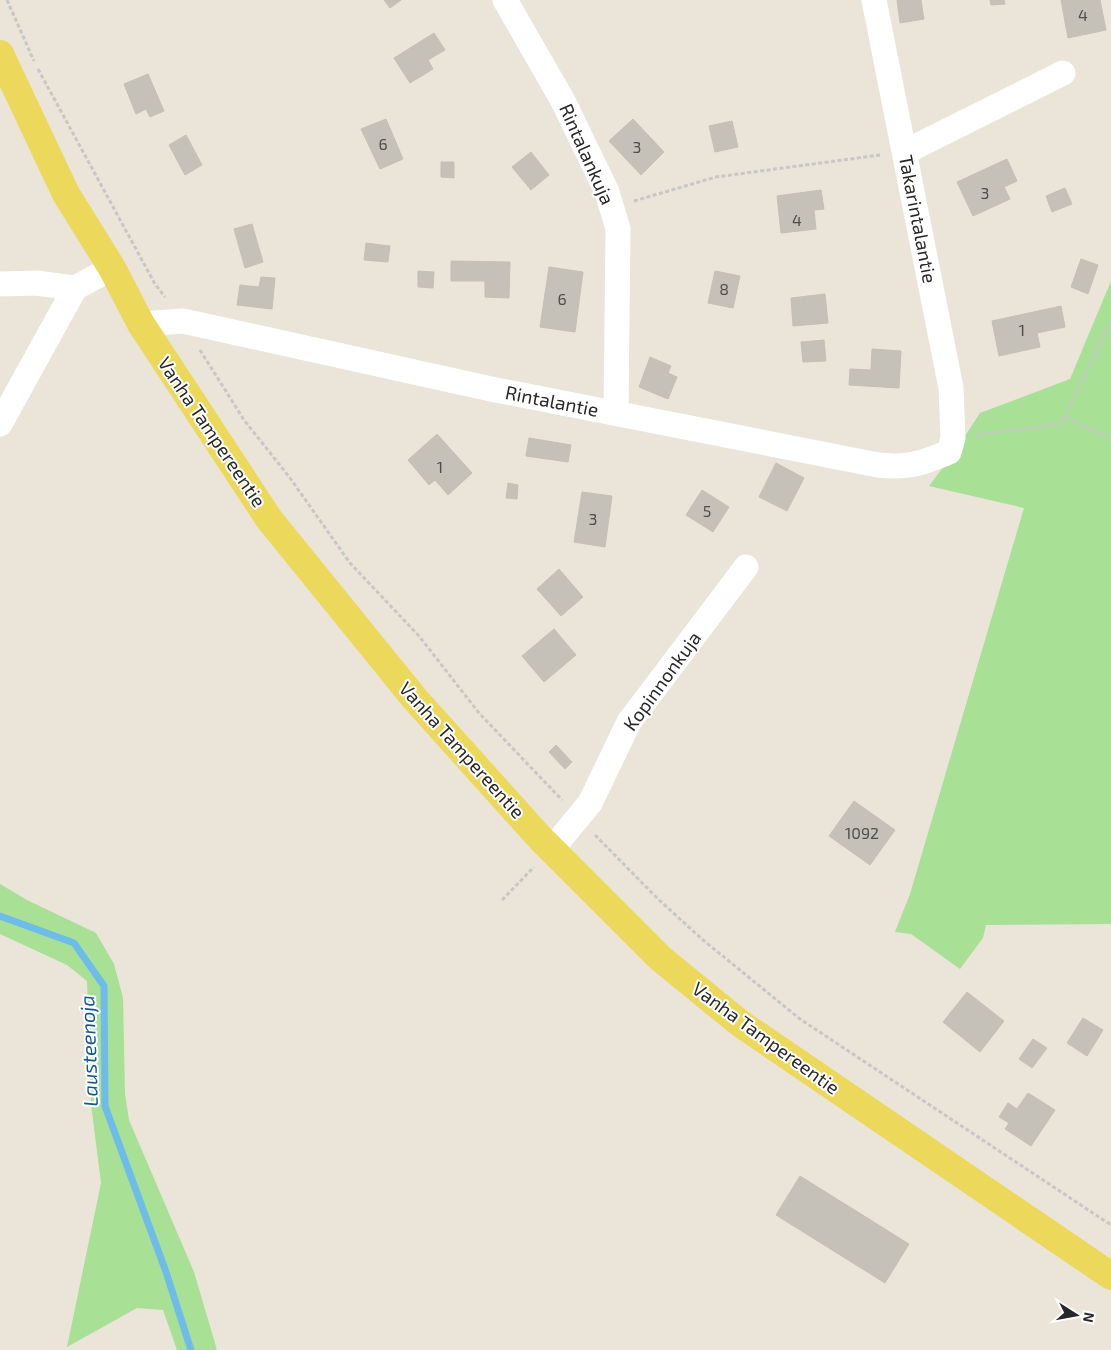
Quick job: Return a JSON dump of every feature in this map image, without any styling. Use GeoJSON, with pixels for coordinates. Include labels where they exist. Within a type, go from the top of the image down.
{"type":"FeatureCollection","features":[{"type":"Feature","properties":{"kind":"main road","name":"Vanha Tampereentie"},"geometry":{"type":"LineString","coordinates":[[0,54],[66,194],[112,268],[141,324],[270,519],[415,699],[552,849],[660,958],[742,1024],[1111,1276]]}},
{"type":"Feature","properties":{"kind":"street","name":"Rintalankuja"},"geometry":{"type":"LineString","coordinates":[[505,0],[563,100],[607,192],[618,229],[616,413]]}},
{"type":"Feature","properties":{"kind":"street","name":"Takarintalantie"},"geometry":{"type":"LineString","coordinates":[[874,0],[951,388],[954,438]]}},
{"type":"Feature","properties":{"kind":"street"},"geometry":{"type":"LineString","coordinates":[[905,152],[1063,73]]}},
{"type":"Feature","properties":{"kind":"street"},"geometry":{"type":"LineString","coordinates":[[0,424],[75,288],[112,268]]}},
{"type":"Feature","properties":{"kind":"street"},"geometry":{"type":"LineString","coordinates":[[0,284],[36,283],[75,288]]}},
{"type":"Feature","properties":{"kind":"street","name":"Rintalantie"},"geometry":{"type":"LineString","coordinates":[[141,324],[183,321],[481,386],[878,465],[902,467],[927,462],[949,452],[954,438]]}},
{"type":"Feature","properties":{"kind":"street","name":"Kopinnonkuja"},"geometry":{"type":"LineString","coordinates":[[552,849],[590,803],[628,722],[746,567]]}},
{"type":"Feature","properties":{"kind":"path"},"geometry":{"type":"LineString","coordinates":[[7,0],[38,70],[155,284],[183,321],[244,420],[290,478],[350,563],[419,636],[479,712],[578,818],[657,898],[703,940],[800,1019],[1111,1225]]}},
{"type":"Feature","properties":{"kind":"path"},"geometry":{"type":"LineString","coordinates":[[612,208],[716,177],[905,152]]}},
{"type":"Feature","properties":{"kind":"path"},"geometry":{"type":"LineString","coordinates":[[954,438],[1061,424],[1111,321]]}},
{"type":"Feature","properties":{"kind":"path"},"geometry":{"type":"LineString","coordinates":[[1064,417],[1111,439]]}},
{"type":"Feature","properties":{"kind":"path"},"geometry":{"type":"LineString","coordinates":[[502,900],[552,849]]}},
{"type":"Feature","properties":{"kind":"green space"},"geometry":{"type":"Polygon","coordinates":[[[1111,281],[1111,924],[986,925],[983,938],[960,969],[911,934],[895,932],[910,894],[1024,508],[929,486],[956,450],[980,413],[1070,379],[1111,281]]]}},
{"type":"Feature","properties":{"kind":"green space"},"geometry":{"type":"Polygon","coordinates":[[[0,884],[27,900],[96,933],[114,964],[123,998],[125,1094],[129,1120],[194,1272],[217,1350],[177,1350],[163,1310],[137,1308],[67,1347],[101,1183],[91,1104],[87,981],[67,965],[0,934],[0,884]]]}},
{"type":"Feature","properties":{"kind":"building"},"geometry":{"type":"Polygon","coordinates":[[[384,0],[401,0],[390,8],[384,0]]]}},
{"type":"Feature","properties":{"kind":"building"},"geometry":{"type":"Polygon","coordinates":[[[897,0],[921,0],[924,19],[900,23],[897,0]]]}},
{"type":"Feature","properties":{"kind":"building"},"geometry":{"type":"Polygon","coordinates":[[[990,0],[1004,0],[1005,4],[991,5],[990,0]]]}},
{"type":"Feature","properties":{"kind":"building"},"geometry":{"type":"Polygon","coordinates":[[[1061,0],[1100,0],[1106,30],[1068,38],[1061,0]]]}},
{"type":"Feature","properties":{"kind":"building"},"geometry":{"type":"Polygon","coordinates":[[[434,33],[445,50],[428,60],[433,69],[410,83],[394,58],[434,33]]]}},
{"type":"Feature","properties":{"kind":"building"},"geometry":{"type":"Polygon","coordinates":[[[148,74],[164,111],[150,117],[146,109],[136,114],[124,84],[148,74]]]}},
{"type":"Feature","properties":{"kind":"building"},"geometry":{"type":"Polygon","coordinates":[[[386,119],[403,159],[380,169],[361,129],[386,119]]]}},
{"type":"Feature","properties":{"kind":"building"},"geometry":{"type":"Polygon","coordinates":[[[633,119],[664,152],[641,175],[609,141],[633,119]]]}},
{"type":"Feature","properties":{"kind":"building"},"geometry":{"type":"Polygon","coordinates":[[[732,121],[738,147],[715,152],[709,126],[732,121]]]}},
{"type":"Feature","properties":{"kind":"building"},"geometry":{"type":"Polygon","coordinates":[[[186,135],[202,165],[185,175],[169,145],[186,135]]]}},
{"type":"Feature","properties":{"kind":"building"},"geometry":{"type":"Polygon","coordinates":[[[531,152],[549,175],[531,190],[512,167],[531,152]]]}},
{"type":"Feature","properties":{"kind":"building"},"geometry":{"type":"Polygon","coordinates":[[[1007,159],[1017,181],[1004,187],[1010,199],[973,216],[957,182],[1007,159]]]}},
{"type":"Feature","properties":{"kind":"building"},"geometry":{"type":"Polygon","coordinates":[[[441,162],[454,162],[454,178],[441,177],[441,162]]]}},
{"type":"Feature","properties":{"kind":"building"},"geometry":{"type":"Polygon","coordinates":[[[1065,188],[1072,204],[1052,212],[1046,196],[1065,188]]]}},
{"type":"Feature","properties":{"kind":"building"},"geometry":{"type":"Polygon","coordinates":[[[821,190],[824,209],[814,210],[816,229],[781,233],[777,196],[821,190]]]}},
{"type":"Feature","properties":{"kind":"building"},"geometry":{"type":"Polygon","coordinates":[[[252,224],[263,262],[245,268],[234,229],[252,224]]]}},
{"type":"Feature","properties":{"kind":"building"},"geometry":{"type":"Polygon","coordinates":[[[366,243],[390,246],[388,262],[364,260],[366,243]]]}},
{"type":"Feature","properties":{"kind":"building"},"geometry":{"type":"Polygon","coordinates":[[[1081,259],[1098,265],[1088,294],[1071,287],[1081,259]]]}},
{"type":"Feature","properties":{"kind":"building"},"geometry":{"type":"Polygon","coordinates":[[[451,261],[510,262],[509,298],[485,297],[485,281],[451,281],[451,261]]]}},
{"type":"Feature","properties":{"kind":"building"},"geometry":{"type":"Polygon","coordinates":[[[549,267],[583,272],[575,332],[540,327],[549,267]]]}},
{"type":"Feature","properties":{"kind":"building"},"geometry":{"type":"Polygon","coordinates":[[[418,271],[434,272],[433,288],[418,287],[418,271]]]}},
{"type":"Feature","properties":{"kind":"building"},"geometry":{"type":"Polygon","coordinates":[[[715,271],[740,276],[733,308],[708,303],[715,271]]]}},
{"type":"Feature","properties":{"kind":"building"},"geometry":{"type":"Polygon","coordinates":[[[261,277],[275,278],[272,309],[237,305],[240,285],[259,287],[261,277]]]}},
{"type":"Feature","properties":{"kind":"building"},"geometry":{"type":"Polygon","coordinates":[[[825,294],[828,323],[793,326],[791,298],[825,294]]]}},
{"type":"Feature","properties":{"kind":"building"},"geometry":{"type":"Polygon","coordinates":[[[1061,306],[1065,327],[1037,333],[1040,347],[999,356],[992,321],[1061,306]]]}},
{"type":"Feature","properties":{"kind":"building"},"geometry":{"type":"Polygon","coordinates":[[[824,340],[826,361],[803,362],[801,342],[824,340]]]}},
{"type":"Feature","properties":{"kind":"building"},"geometry":{"type":"Polygon","coordinates":[[[872,349],[901,351],[899,388],[849,385],[850,369],[871,370],[872,349]]]}},
{"type":"Feature","properties":{"kind":"building"},"geometry":{"type":"Polygon","coordinates":[[[650,357],[671,366],[668,373],[677,377],[668,399],[639,387],[650,357]]]}},
{"type":"Feature","properties":{"kind":"building"},"geometry":{"type":"Polygon","coordinates":[[[437,434],[472,473],[448,495],[435,480],[429,485],[408,460],[437,434]]]}},
{"type":"Feature","properties":{"kind":"building"},"geometry":{"type":"Polygon","coordinates":[[[529,438],[571,445],[568,462],[526,456],[529,438]]]}},
{"type":"Feature","properties":{"kind":"building"},"geometry":{"type":"Polygon","coordinates":[[[776,463],[804,478],[787,511],[759,497],[776,463]]]}},
{"type":"Feature","properties":{"kind":"building"},"geometry":{"type":"Polygon","coordinates":[[[508,483],[518,485],[517,499],[506,498],[508,483]]]}},
{"type":"Feature","properties":{"kind":"building"},"geometry":{"type":"Polygon","coordinates":[[[702,490],[729,507],[713,532],[686,515],[702,490]]]}},
{"type":"Feature","properties":{"kind":"building"},"geometry":{"type":"Polygon","coordinates":[[[582,492],[612,496],[605,547],[574,542],[582,492]]]}},
{"type":"Feature","properties":{"kind":"building"},"geometry":{"type":"Polygon","coordinates":[[[559,569],[583,597],[561,616],[537,589],[559,569]]]}},
{"type":"Feature","properties":{"kind":"building"},"geometry":{"type":"Polygon","coordinates":[[[554,629],[576,655],[544,682],[522,656],[554,629]]]}},
{"type":"Feature","properties":{"kind":"building"},"geometry":{"type":"Polygon","coordinates":[[[556,745],[572,762],[565,769],[549,752],[556,745]]]}},
{"type":"Feature","properties":{"kind":"building"},"geometry":{"type":"Polygon","coordinates":[[[854,801],[895,830],[870,865],[829,836],[854,801]]]}},
{"type":"Feature","properties":{"kind":"building"},"geometry":{"type":"Polygon","coordinates":[[[967,992],[1004,1021],[980,1052],[943,1022],[967,992]]]}},
{"type":"Feature","properties":{"kind":"building"},"geometry":{"type":"Polygon","coordinates":[[[1083,1018],[1103,1030],[1087,1056],[1067,1043],[1083,1018]]]}},
{"type":"Feature","properties":{"kind":"building"},"geometry":{"type":"Polygon","coordinates":[[[1033,1039],[1047,1048],[1032,1068],[1019,1059],[1033,1039]]]}},
{"type":"Feature","properties":{"kind":"building"},"geometry":{"type":"Polygon","coordinates":[[[1028,1093],[1055,1110],[1031,1146],[1005,1129],[1009,1123],[999,1117],[1008,1103],[1017,1109],[1028,1093]]]}},
{"type":"Feature","properties":{"kind":"building"},"geometry":{"type":"Polygon","coordinates":[[[800,1176],[909,1244],[885,1283],[776,1215],[800,1176]]]}},
{"type":"Feature","properties":{"kind":"waterway","name":"Lausteenoja"},"geometry":{"type":"LineString","coordinates":[[0,916],[74,943],[104,986],[105,1106],[166,1272],[191,1350]]}}]}
